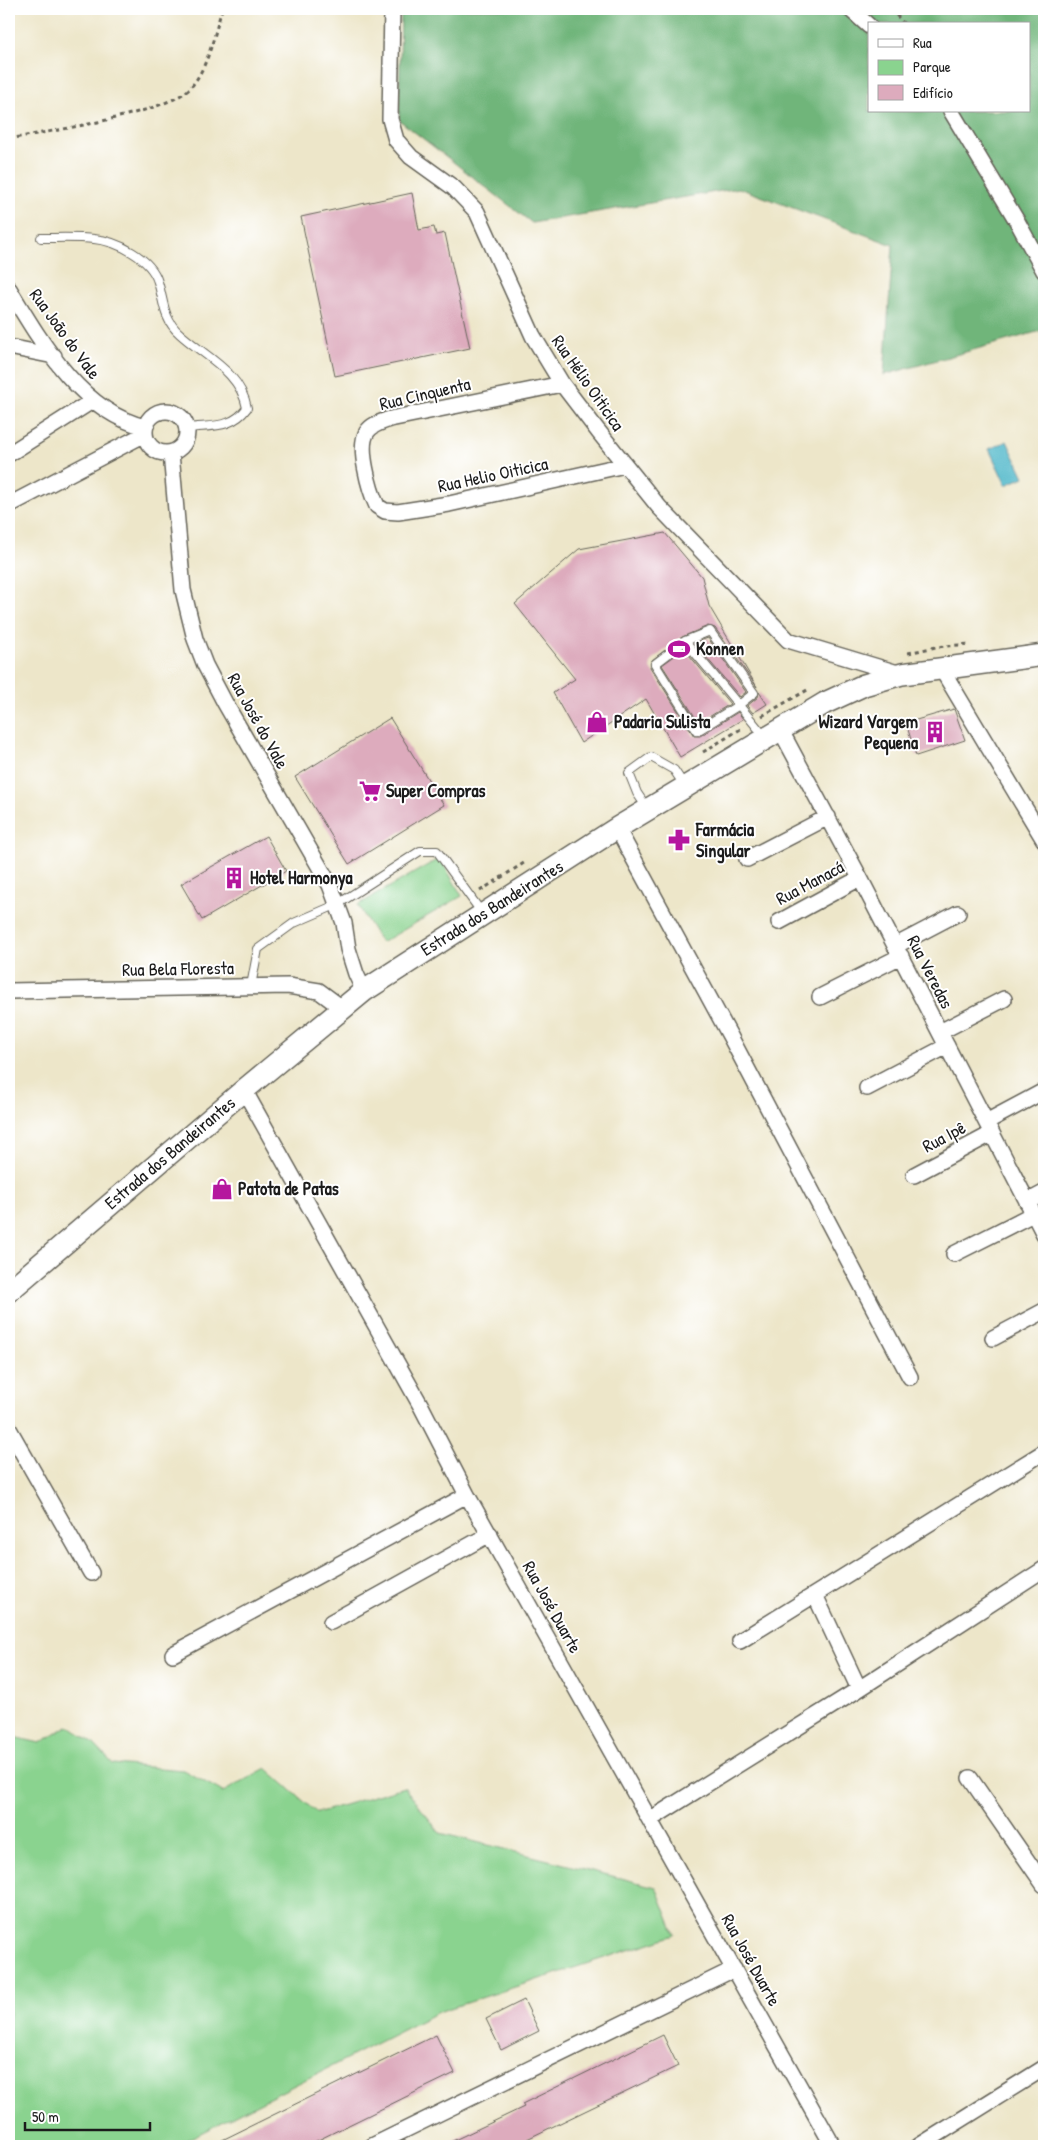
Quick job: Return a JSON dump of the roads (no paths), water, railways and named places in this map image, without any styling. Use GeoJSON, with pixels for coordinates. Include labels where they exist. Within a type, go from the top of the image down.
{"type":"FeatureCollection","features":[{"type":"Feature","properties":{"kind":"main road","name":"Estrada dos Bandeirantes"},"geometry":{"type":"LineString","coordinates":[[9,1291],[244,1090],[364,991],[482,913],[647,809],[773,733],[841,695],[882,678],[941,668],[1044,655]]}},
{"type":"Feature","properties":{"kind":"street","name":"Rua Hélio Oiticica"},"geometry":{"type":"LineString","coordinates":[[392,9],[390,119],[396,140],[411,157],[454,188],[477,212],[533,336],[562,384],[659,506],[788,640],[902,674]]}},
{"type":"Feature","properties":{"kind":"street"},"geometry":{"type":"LineString","coordinates":[[850,9],[868,25]]}},
{"type":"Feature","properties":{"kind":"street"},"geometry":{"type":"LineString","coordinates":[[952,112],[1018,221],[1044,271]]}},
{"type":"Feature","properties":{"kind":"street","name":"Rua João do Vale"},"geometry":{"type":"LineString","coordinates":[[9,289],[28,321],[54,356],[92,401],[116,417],[145,431]]}},
{"type":"Feature","properties":{"kind":"street"},"geometry":{"type":"LineString","coordinates":[[9,347],[54,356]]}},
{"type":"Feature","properties":{"kind":"street","name":"Rua Cinquenta"},"geometry":{"type":"LineString","coordinates":[[374,499],[363,450],[363,438],[373,426],[390,419],[562,384]]}},
{"type":"Feature","properties":{"kind":"street"},"geometry":{"type":"LineString","coordinates":[[9,454],[92,401]]}},
{"type":"Feature","properties":{"kind":"street"},"geometry":{"type":"LineString","coordinates":[[9,505],[145,431],[154,415],[167,410],[179,415],[188,428],[187,439],[184,445],[171,453],[157,452],[152,447],[145,431]]}},
{"type":"Feature","properties":{"kind":"street","name":"Rua José do Vale"},"geometry":{"type":"LineString","coordinates":[[171,453],[183,590],[195,639],[225,703],[330,885],[338,904],[356,974],[364,991]]}},
{"type":"Feature","properties":{"kind":"street","name":"Rua Helio Oiticica"},"geometry":{"type":"LineString","coordinates":[[374,499],[377,506],[385,511],[398,512],[449,504],[625,465]]}},
{"type":"Feature","properties":{"kind":"street"},"geometry":{"type":"LineString","coordinates":[[941,668],[1044,840]]}},
{"type":"Feature","properties":{"kind":"street","name":"Rua Veredas"},"geometry":{"type":"LineString","coordinates":[[773,733],[828,817],[1044,1234]]}},
{"type":"Feature","properties":{"kind":"street"},"geometry":{"type":"LineString","coordinates":[[747,859],[828,817]]}},
{"type":"Feature","properties":{"kind":"street"},"geometry":{"type":"LineString","coordinates":[[617,828],[726,1027],[910,1377]]}},
{"type":"Feature","properties":{"kind":"street","name":"Rua Manacá"},"geometry":{"type":"LineString","coordinates":[[779,922],[860,878]]}},
{"type":"Feature","properties":{"kind":"street"},"geometry":{"type":"LineString","coordinates":[[820,998],[958,913]]}},
{"type":"Feature","properties":{"kind":"street","name":"Rua Bela Floresta"},"geometry":{"type":"LineString","coordinates":[[9,990],[288,986],[319,991],[342,1008]]}},
{"type":"Feature","properties":{"kind":"street"},"geometry":{"type":"LineString","coordinates":[[940,1032],[1004,999]]}},
{"type":"Feature","properties":{"kind":"street"},"geometry":{"type":"LineString","coordinates":[[868,1088],[947,1046]]}},
{"type":"Feature","properties":{"kind":"street","name":"Rua José Duarte"},"geometry":{"type":"LineString","coordinates":[[244,1090],[421,1406],[467,1495],[651,1819],[830,2145]]}},
{"type":"Feature","properties":{"kind":"street","name":"Rua Ipê"},"geometry":{"type":"LineString","coordinates":[[914,1174],[989,1128],[1044,1091]]}},
{"type":"Feature","properties":{"kind":"street"},"geometry":{"type":"LineString","coordinates":[[954,1254],[1030,1208],[1044,1192]]}},
{"type":"Feature","properties":{"kind":"street"},"geometry":{"type":"LineString","coordinates":[[993,1338],[1044,1312]]}},
{"type":"Feature","properties":{"kind":"street"},"geometry":{"type":"LineString","coordinates":[[9,1429],[91,1573]]}},
{"type":"Feature","properties":{"kind":"street"},"geometry":{"type":"LineString","coordinates":[[740,1640],[1044,1452]]}},
{"type":"Feature","properties":{"kind":"street"},"geometry":{"type":"LineString","coordinates":[[173,1654],[467,1495]]}},
{"type":"Feature","properties":{"kind":"street"},"geometry":{"type":"LineString","coordinates":[[331,1622],[490,1534]]}},
{"type":"Feature","properties":{"kind":"street"},"geometry":{"type":"LineString","coordinates":[[651,1819],[859,1689],[1044,1569]]}},
{"type":"Feature","properties":{"kind":"street"},"geometry":{"type":"LineString","coordinates":[[815,1595],[859,1689]]}},
{"type":"Feature","properties":{"kind":"street"},"geometry":{"type":"LineString","coordinates":[[970,1778],[1044,1886]]}},
{"type":"Feature","properties":{"kind":"street"},"geometry":{"type":"LineString","coordinates":[[372,2146],[734,1969]]}},
{"type":"Feature","properties":{"kind":"street"},"geometry":{"type":"LineString","coordinates":[[919,2146],[945,2140],[1044,2068]]}},
{"type":"Feature","properties":{"kind":"lane"},"geometry":{"type":"LineString","coordinates":[[41,238],[96,239],[124,248],[146,262],[157,277],[162,307],[169,323],[215,361],[238,383],[244,394],[247,408],[232,423],[188,428]]}},
{"type":"Feature","properties":{"kind":"lane"},"geometry":{"type":"LineString","coordinates":[[710,631],[754,693],[739,705],[697,731],[655,664],[685,641],[710,631]]}},
{"type":"Feature","properties":{"kind":"lane"},"geometry":{"type":"LineString","coordinates":[[685,641],[739,705],[773,733]]}},
{"type":"Feature","properties":{"kind":"lane"},"geometry":{"type":"LineString","coordinates":[[647,809],[637,794],[629,773],[651,757],[674,770],[685,787]]}},
{"type":"Feature","properties":{"kind":"lane"},"geometry":{"type":"LineString","coordinates":[[251,986],[258,949],[294,923],[338,904],[420,852],[437,851],[482,913]]}},
{"type":"Feature","properties":{"kind":"water"},"geometry":{"type":"Polygon","coordinates":[[[1007,441],[1024,477],[1006,485],[989,449],[1007,441]]]}},
{"type":"Feature","properties":{"kind":"place","name":"Konnen"},"geometry":{"type":"Point","coordinates":[679,649]}},
{"type":"Feature","properties":{"kind":"place","name":"Padaria Sulista"},"geometry":{"type":"Point","coordinates":[597,722]}},
{"type":"Feature","properties":{"kind":"place","name":"Wizard Vargem Pequena"},"geometry":{"type":"Point","coordinates":[935,732]}},
{"type":"Feature","properties":{"kind":"place","name":"Super Compras"},"geometry":{"type":"Point","coordinates":[370,791]}},
{"type":"Feature","properties":{"kind":"place","name":"Farmácia Singular"},"geometry":{"type":"Point","coordinates":[679,840]}},
{"type":"Feature","properties":{"kind":"place","name":"Hotel Harmonya"},"geometry":{"type":"Point","coordinates":[234,878]}},
{"type":"Feature","properties":{"kind":"place","name":"Patota de Patas"},"geometry":{"type":"Point","coordinates":[222,1189]}}]}
